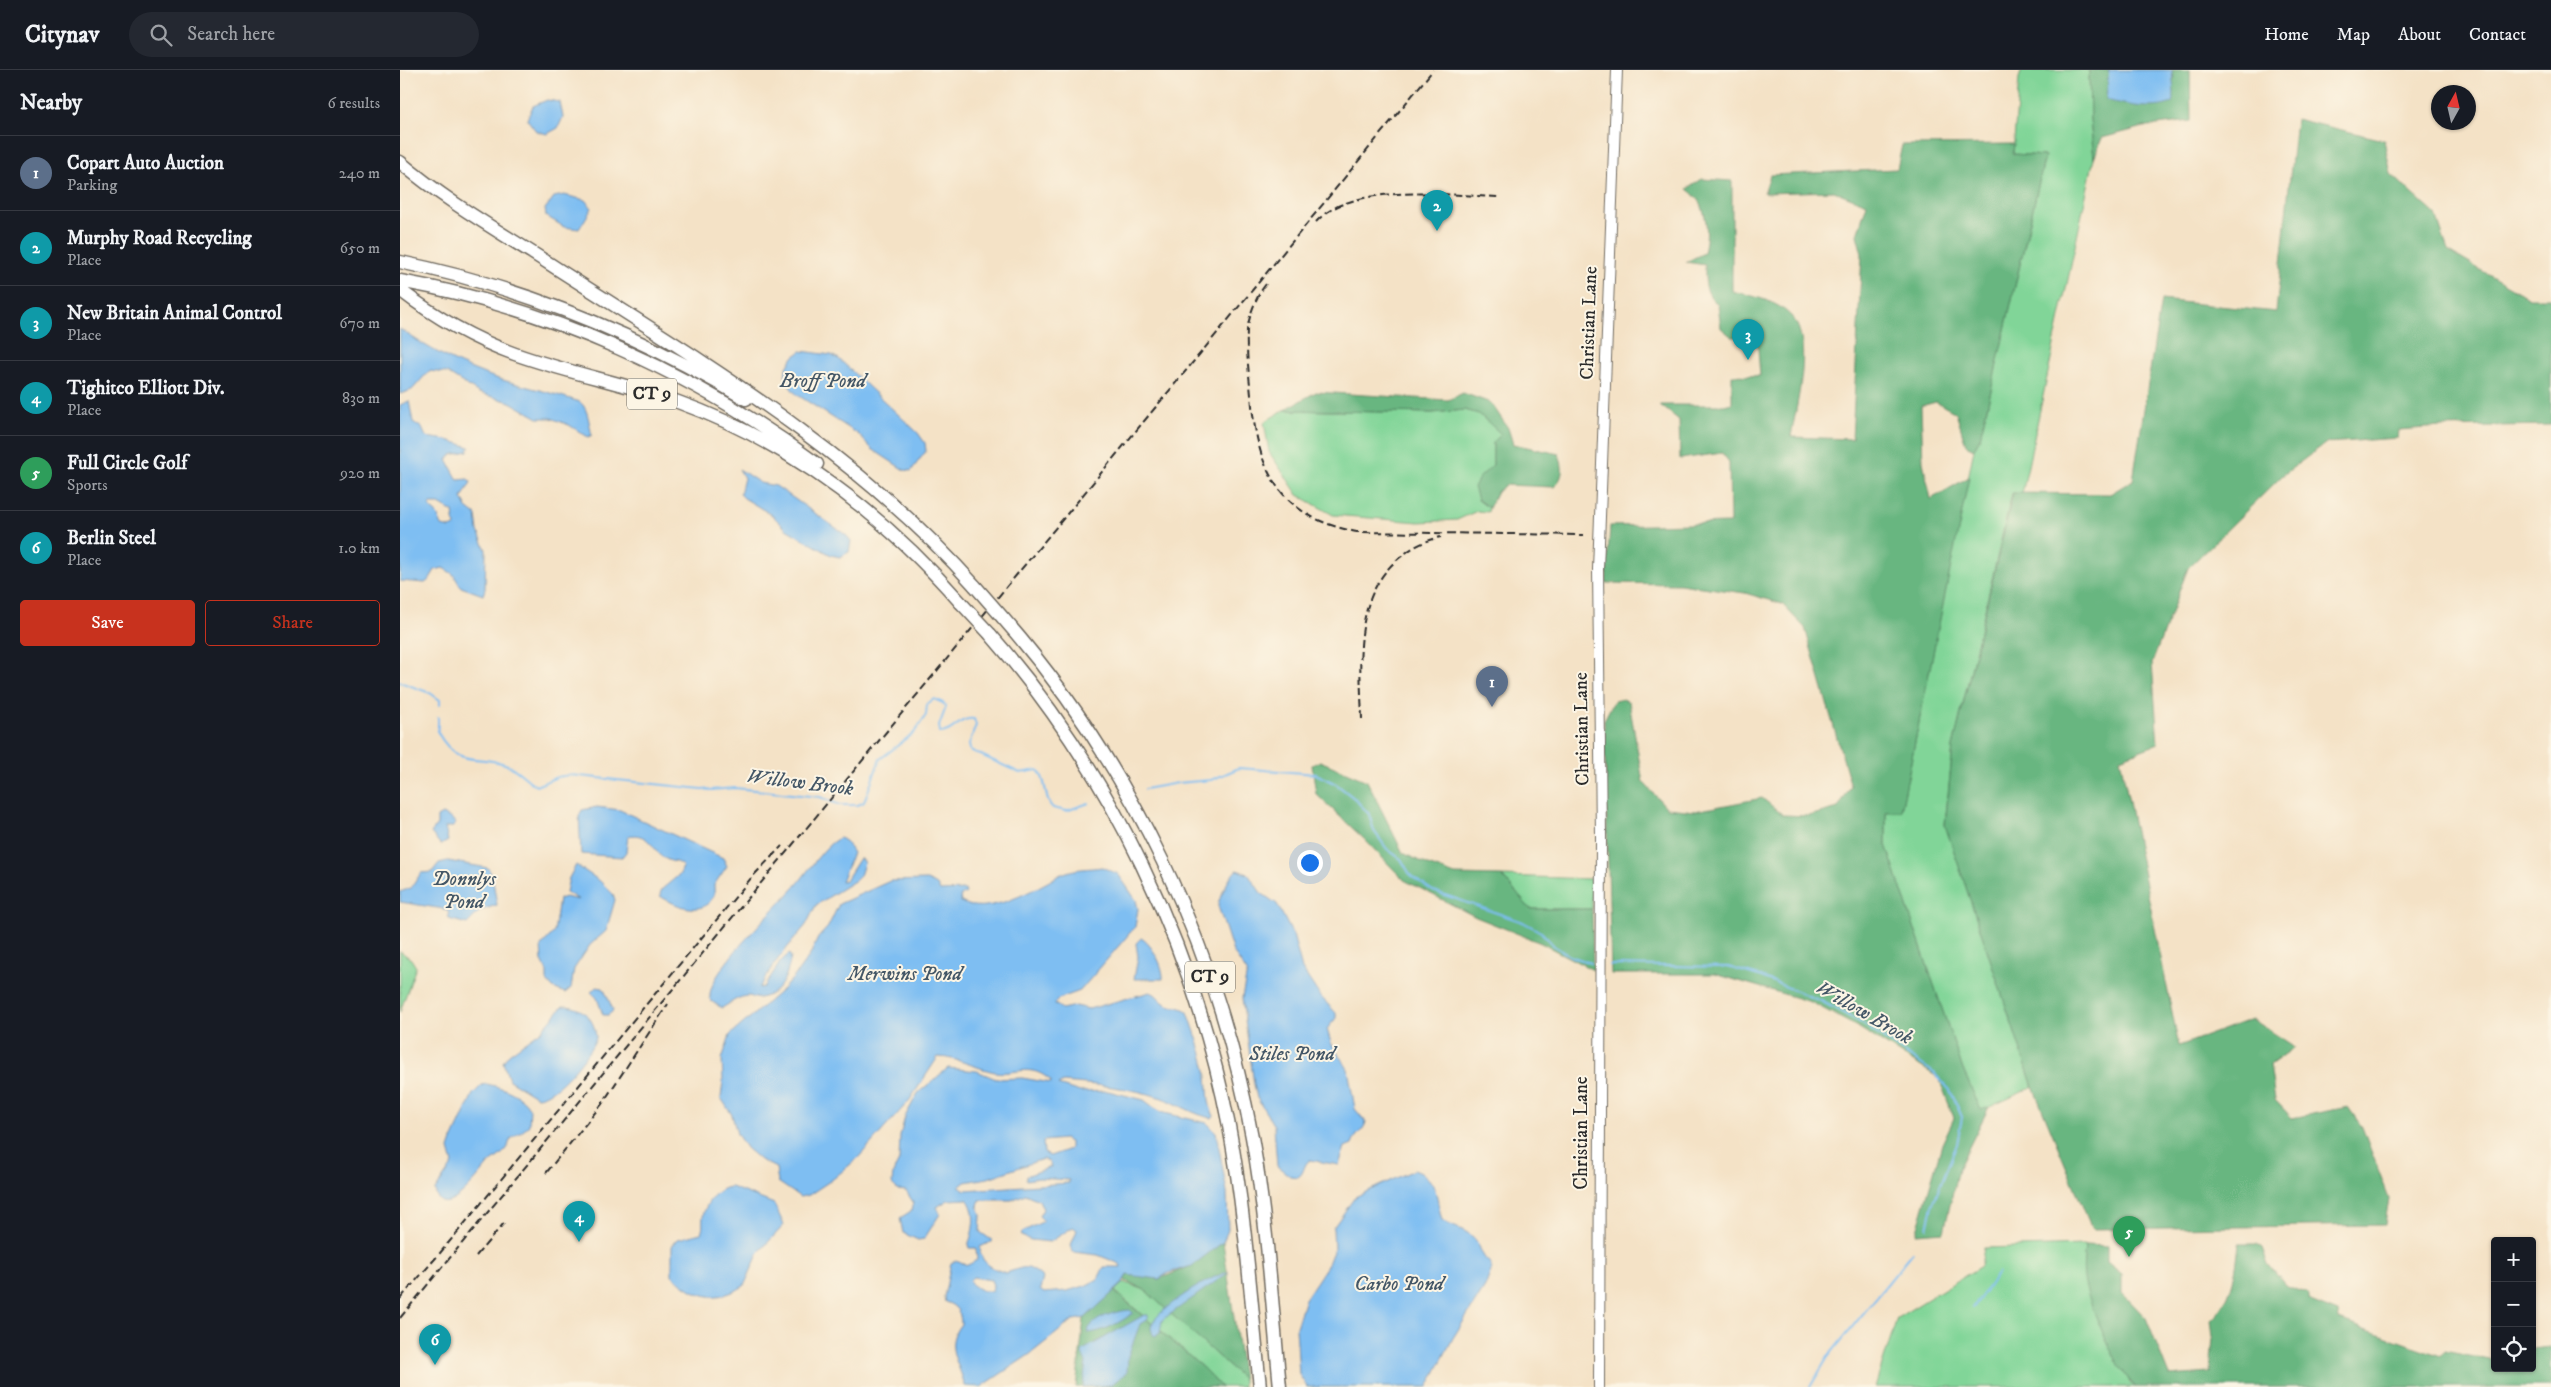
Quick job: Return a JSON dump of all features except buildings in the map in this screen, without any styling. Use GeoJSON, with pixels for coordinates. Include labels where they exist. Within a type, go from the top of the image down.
{"type":"FeatureCollection","features":[{"type":"Feature","properties":{"kind":"highway","name":"CT 9"},"geometry":{"type":"LineString","coordinates":[[400,162],[453,202],[740,386],[815,440],[899,510],[975,586],[1060,688],[1117,775],[1167,870],[1205,962],[1233,1050],[1252,1138],[1264,1225],[1280,1387]]}},
{"type":"Feature","properties":{"kind":"highway"},"geometry":{"type":"LineString","coordinates":[[400,262],[505,289],[602,326],[695,370],[815,440]]}},
{"type":"Feature","properties":{"kind":"highway"},"geometry":{"type":"LineString","coordinates":[[400,281],[463,295],[531,315],[588,335],[670,373],[740,412],[803,454],[850,491],[882,524]]}},
{"type":"Feature","properties":{"kind":"highway","name":"CT 9"},"geometry":{"type":"LineString","coordinates":[[404,292],[452,325],[504,350],[666,398],[726,422],[805,465],[882,524],[927,564],[1030,682],[1090,771],[1133,846],[1182,958],[1210,1046],[1229,1127],[1243,1216],[1260,1387]]}},
{"type":"Feature","properties":{"kind":"highway"},"geometry":{"type":"LineString","coordinates":[[1252,1387],[1255,1339]]}},
{"type":"Feature","properties":{"kind":"main road","name":"Christian Lane"},"geometry":{"type":"LineString","coordinates":[[1599,1387],[1601,836],[1598,569],[1617,70]]}},
{"type":"Feature","properties":{"kind":"green space"},"geometry":{"type":"Polygon","coordinates":[[[2022,70],[2089,70],[2090,120],[2094,158],[2022,494],[2012,493],[1953,747],[1945,824],[2033,1087],[1981,1111],[1963,1070],[1886,845],[1886,810],[1901,811],[1974,449],[1980,438],[2045,156],[2013,154],[2019,78],[2022,70]]]}},
{"type":"Feature","properties":{"kind":"green space"},"geometry":{"type":"Polygon","coordinates":[[[2089,70],[2109,70],[2107,100],[2174,79],[2172,70],[2190,70],[2191,121],[2148,126],[2102,138],[2094,158],[2090,120],[2089,70]]]}},
{"type":"Feature","properties":{"kind":"green space"},"geometry":{"type":"Polygon","coordinates":[[[2296,119],[2384,140],[2391,174],[2436,215],[2448,251],[2529,298],[2551,298],[2551,425],[2440,427],[2399,430],[2398,438],[2326,443],[2283,475],[2188,568],[2152,663],[2158,744],[2120,758],[2179,1046],[2252,1019],[2295,1047],[2270,1065],[2275,1100],[2292,1118],[2348,1107],[2362,1127],[2389,1198],[2385,1225],[2092,1229],[2033,1087],[1945,825],[1953,747],[2013,493],[2110,494],[2133,480],[2161,300],[2276,312],[2296,119]]]}},
{"type":"Feature","properties":{"kind":"green space"},"geometry":{"type":"Polygon","coordinates":[[[2014,144],[2013,154],[2045,156],[1980,438],[1974,449],[1966,445],[1956,413],[1936,402],[1921,406],[1923,462],[1931,499],[1969,477],[1901,811],[1886,811],[1886,845],[1963,1070],[1981,1110],[1989,1107],[1958,1169],[1944,1232],[1916,1234],[1942,1144],[1954,1118],[1939,1078],[1861,1029],[1811,1002],[1715,974],[1611,974],[1604,720],[1614,701],[1623,699],[1629,702],[1643,782],[1667,808],[1695,811],[1762,798],[1783,815],[1809,816],[1838,808],[1851,786],[1805,628],[1782,604],[1745,593],[1680,584],[1606,583],[1610,526],[1730,523],[1729,462],[1722,453],[1680,459],[1679,420],[1660,405],[1724,405],[1732,403],[1732,375],[1760,376],[1757,336],[1732,337],[1721,328],[1718,304],[1710,296],[1706,287],[1705,265],[1686,262],[1704,253],[1706,235],[1703,210],[1694,195],[1687,189],[1702,179],[1732,181],[1732,291],[1756,297],[1779,306],[1792,317],[1798,328],[1802,342],[1802,375],[1791,437],[1852,439],[1862,254],[1857,235],[1867,204],[1834,191],[1764,193],[1770,175],[1897,169],[1902,145],[2014,144]]]}},
{"type":"Feature","properties":{"kind":"green space"},"geometry":{"type":"Polygon","coordinates":[[[1316,392],[1448,400],[1463,393],[1491,403],[1508,428],[1513,444],[1559,454],[1562,467],[1560,479],[1554,487],[1505,485],[1497,492],[1489,508],[1478,500],[1474,487],[1479,478],[1493,465],[1493,443],[1501,434],[1479,414],[1465,410],[1432,413],[1284,410],[1316,392]]]}},
{"type":"Feature","properties":{"kind":"green space"},"geometry":{"type":"Polygon","coordinates":[[[1284,410],[1432,413],[1465,410],[1479,414],[1502,434],[1493,443],[1493,465],[1487,472],[1478,500],[1489,508],[1488,512],[1477,511],[1457,520],[1419,522],[1333,515],[1298,495],[1269,452],[1264,422],[1284,410]]]}},
{"type":"Feature","properties":{"kind":"green space"},"geometry":{"type":"Polygon","coordinates":[[[1320,761],[1367,781],[1403,853],[1455,875],[1502,876],[1530,909],[1592,909],[1593,970],[1541,943],[1476,917],[1404,880],[1316,794],[1312,765],[1320,761]]]}},
{"type":"Feature","properties":{"kind":"green space"},"geometry":{"type":"Polygon","coordinates":[[[1502,876],[1592,879],[1592,909],[1530,909],[1502,876]]]}},
{"type":"Feature","properties":{"kind":"green space"},"geometry":{"type":"Polygon","coordinates":[[[400,951],[411,959],[416,967],[400,1012],[400,951]]]}},
{"type":"Feature","properties":{"kind":"green space"},"geometry":{"type":"Polygon","coordinates":[[[1223,1242],[1243,1379],[1145,1290],[1124,1280],[1128,1274],[1159,1279],[1191,1266],[1223,1242]]]}},
{"type":"Feature","properties":{"kind":"green space"},"geometry":{"type":"Polygon","coordinates":[[[2239,1244],[2256,1244],[2262,1248],[2268,1264],[2285,1285],[2308,1294],[2308,1300],[2338,1312],[2339,1320],[2441,1356],[2444,1351],[2491,1360],[2491,1372],[2536,1372],[2536,1349],[2551,1347],[2551,1387],[2136,1387],[2121,1369],[2113,1355],[2092,1307],[2084,1279],[2085,1245],[2107,1246],[2107,1262],[2122,1274],[2122,1293],[2146,1318],[2169,1376],[2210,1373],[2213,1337],[2211,1320],[2224,1304],[2232,1285],[2239,1244]]]}},
{"type":"Feature","properties":{"kind":"green space"},"geometry":{"type":"Polygon","coordinates":[[[2085,1245],[2084,1268],[2130,1383],[2136,1387],[1875,1387],[1897,1318],[1981,1266],[1984,1248],[2085,1245]]]}},
{"type":"Feature","properties":{"kind":"green space"},"geometry":{"type":"Polygon","coordinates":[[[1123,1282],[1145,1290],[1243,1379],[1243,1387],[1221,1387],[1204,1369],[1115,1291],[1123,1282]]]}},
{"type":"Feature","properties":{"kind":"green space"},"geometry":{"type":"Polygon","coordinates":[[[1114,1291],[1204,1369],[1221,1387],[1076,1387],[1084,1319],[1114,1291]]]}},
{"type":"Feature","properties":{"kind":"water"},"geometry":{"type":"Polygon","coordinates":[[[2109,70],[2172,70],[2174,94],[2172,103],[2148,107],[2106,100],[2109,70]]]}},
{"type":"Feature","properties":{"kind":"water"},"geometry":{"type":"Polygon","coordinates":[[[547,100],[560,102],[563,117],[558,128],[547,134],[536,131],[527,119],[533,106],[547,100]]]}},
{"type":"Feature","properties":{"kind":"water"},"geometry":{"type":"Polygon","coordinates":[[[564,195],[585,200],[592,208],[579,229],[564,227],[546,216],[545,209],[554,197],[564,195]]]}},
{"type":"Feature","properties":{"kind":"water"},"geometry":{"type":"Polygon","coordinates":[[[400,329],[435,351],[473,370],[580,402],[587,413],[592,435],[588,437],[569,425],[551,418],[538,418],[510,402],[479,393],[447,373],[429,371],[412,390],[400,394],[400,329]]]}},
{"type":"Feature","properties":{"kind":"water","name":"Broff Pond"},"geometry":{"type":"Polygon","coordinates":[[[801,351],[831,355],[839,359],[918,433],[925,443],[926,451],[911,471],[904,470],[872,449],[858,434],[796,394],[787,383],[785,376],[786,369],[793,357],[801,351]]]}},
{"type":"Feature","properties":{"kind":"water"},"geometry":{"type":"Polygon","coordinates":[[[409,401],[413,422],[422,428],[426,437],[447,440],[470,447],[468,451],[451,455],[447,460],[458,480],[468,479],[471,482],[462,498],[467,508],[476,515],[478,531],[486,550],[485,589],[483,595],[461,587],[453,574],[443,568],[435,570],[425,583],[400,581],[400,405],[409,401]],[[430,504],[430,508],[437,514],[442,526],[450,528],[455,526],[453,512],[439,504],[430,504]]]}},
{"type":"Feature","properties":{"kind":"water"},"geometry":{"type":"Polygon","coordinates":[[[739,469],[760,483],[776,486],[846,535],[851,541],[849,552],[840,557],[831,555],[786,529],[772,515],[744,498],[740,494],[744,478],[739,469]]]}},
{"type":"Feature","properties":{"kind":"water"},"geometry":{"type":"Polygon","coordinates":[[[597,807],[620,810],[723,858],[727,866],[714,885],[714,896],[702,907],[688,908],[660,896],[661,890],[680,874],[683,867],[679,863],[662,856],[641,836],[628,836],[626,852],[622,857],[581,854],[579,816],[582,810],[597,807]]]}},
{"type":"Feature","properties":{"kind":"water"},"geometry":{"type":"Polygon","coordinates":[[[442,814],[452,819],[456,824],[453,827],[445,827],[448,841],[441,845],[431,833],[437,825],[437,817],[442,814]]]}},
{"type":"Feature","properties":{"kind":"water"},"geometry":{"type":"Polygon","coordinates":[[[840,838],[846,842],[853,853],[841,881],[846,880],[860,858],[864,863],[860,876],[816,905],[806,925],[778,959],[759,988],[764,987],[781,961],[789,954],[791,957],[782,984],[767,996],[759,998],[741,997],[722,1008],[711,1001],[711,990],[717,976],[728,960],[794,888],[828,846],[840,838]]]}},
{"type":"Feature","properties":{"kind":"water","name":"Donnlys Pond"},"geometry":{"type":"Polygon","coordinates":[[[448,861],[488,868],[492,875],[497,905],[481,910],[467,924],[449,919],[448,911],[444,909],[400,902],[400,892],[411,888],[421,873],[432,872],[439,863],[448,861]]]}},
{"type":"Feature","properties":{"kind":"water"},"geometry":{"type":"Polygon","coordinates":[[[576,865],[600,881],[613,894],[615,900],[606,931],[590,945],[574,969],[571,988],[565,993],[553,988],[547,981],[547,972],[542,961],[541,946],[554,932],[559,899],[565,897],[579,900],[566,892],[569,878],[576,865]]]}},
{"type":"Feature","properties":{"kind":"water","name":"Merwins Pond"},"geometry":{"type":"Polygon","coordinates":[[[1102,867],[1118,874],[1136,900],[1138,909],[1135,927],[1080,991],[1058,999],[1055,1004],[1062,1009],[1075,1006],[1089,1009],[1150,992],[1155,994],[1165,1004],[1188,1012],[1204,1061],[1209,1102],[1214,1116],[1212,1118],[1205,1117],[1162,1098],[1137,1091],[1063,1082],[1058,1085],[1080,1092],[1108,1091],[1144,1100],[1160,1112],[1207,1123],[1216,1132],[1227,1192],[1228,1230],[1223,1242],[1192,1266],[1168,1273],[1159,1279],[1127,1275],[1121,1285],[1085,1318],[1073,1320],[1029,1355],[981,1387],[965,1386],[953,1347],[953,1340],[961,1324],[960,1316],[955,1307],[945,1302],[944,1297],[951,1263],[955,1261],[968,1265],[977,1260],[976,1248],[969,1248],[968,1245],[973,1227],[972,1209],[967,1199],[948,1200],[937,1207],[940,1214],[924,1239],[918,1240],[903,1233],[900,1218],[911,1211],[913,1202],[906,1191],[898,1190],[892,1184],[893,1173],[899,1161],[900,1136],[905,1117],[918,1093],[948,1068],[977,1071],[996,1079],[1022,1078],[1051,1083],[1051,1081],[1037,1072],[995,1072],[952,1059],[938,1057],[909,1101],[858,1158],[833,1179],[809,1195],[800,1197],[778,1182],[776,1168],[760,1160],[746,1148],[737,1134],[732,1115],[721,1098],[723,1081],[722,1059],[730,1035],[783,989],[794,977],[810,955],[818,938],[828,927],[839,904],[890,881],[927,880],[937,885],[940,891],[965,890],[966,893],[960,896],[961,902],[970,905],[992,905],[1025,894],[1069,871],[1102,867]],[[1064,1139],[1043,1141],[1044,1153],[1050,1156],[1070,1149],[1070,1142],[1064,1139]],[[1043,1159],[988,1178],[965,1182],[959,1187],[965,1190],[1069,1183],[1069,1180],[1038,1178],[1026,1180],[1026,1176],[1051,1167],[1049,1161],[1043,1159]],[[1025,1194],[1012,1200],[980,1200],[978,1205],[981,1215],[980,1232],[993,1241],[980,1247],[984,1261],[991,1267],[1006,1273],[1029,1268],[1043,1278],[1040,1290],[1044,1293],[1067,1291],[1085,1286],[1098,1279],[1104,1267],[1121,1267],[1120,1264],[1098,1255],[1073,1252],[1071,1245],[1077,1230],[1073,1227],[1050,1242],[1031,1240],[1021,1236],[1022,1232],[1044,1221],[1039,1216],[1043,1209],[1039,1200],[1025,1194]],[[973,1277],[969,1281],[976,1288],[992,1290],[991,1280],[973,1277]]]}},
{"type":"Feature","properties":{"kind":"water","name":"Stiles Pond"},"geometry":{"type":"Polygon","coordinates":[[[1237,870],[1248,874],[1261,893],[1277,904],[1293,935],[1302,969],[1320,996],[1336,1013],[1336,1018],[1327,1029],[1331,1043],[1348,1069],[1355,1109],[1366,1122],[1352,1144],[1345,1147],[1339,1165],[1310,1160],[1298,1177],[1290,1176],[1277,1166],[1274,1126],[1257,1098],[1254,1084],[1242,998],[1247,972],[1233,952],[1218,906],[1226,886],[1237,870]]]}},
{"type":"Feature","properties":{"kind":"water"},"geometry":{"type":"Polygon","coordinates":[[[1141,938],[1149,945],[1156,956],[1162,968],[1163,979],[1134,979],[1138,957],[1136,943],[1141,938]]]}},
{"type":"Feature","properties":{"kind":"water"},"geometry":{"type":"Polygon","coordinates":[[[596,987],[603,988],[613,1011],[608,1015],[603,1015],[597,998],[591,992],[596,987]]]}},
{"type":"Feature","properties":{"kind":"water"},"geometry":{"type":"Polygon","coordinates":[[[563,1006],[576,1008],[587,1015],[593,1025],[596,1038],[580,1064],[563,1082],[554,1090],[537,1097],[509,1080],[503,1062],[509,1054],[541,1031],[563,1006]]]}},
{"type":"Feature","properties":{"kind":"water"},"geometry":{"type":"Polygon","coordinates":[[[487,1084],[506,1090],[522,1099],[530,1109],[529,1125],[511,1139],[508,1148],[488,1165],[470,1186],[453,1200],[445,1203],[439,1200],[435,1190],[453,1164],[449,1149],[452,1140],[473,1094],[482,1085],[487,1084]]]}},
{"type":"Feature","properties":{"kind":"water","name":"Carbo Pond"},"geometry":{"type":"Polygon","coordinates":[[[1414,1170],[1428,1178],[1432,1184],[1442,1220],[1466,1232],[1478,1243],[1484,1257],[1490,1263],[1491,1271],[1485,1287],[1453,1338],[1428,1387],[1307,1387],[1299,1374],[1296,1327],[1305,1299],[1327,1266],[1334,1249],[1333,1228],[1355,1197],[1414,1170]]]}},
{"type":"Feature","properties":{"kind":"water"},"geometry":{"type":"Polygon","coordinates":[[[731,1187],[774,1204],[784,1225],[759,1252],[744,1286],[723,1295],[706,1296],[689,1289],[672,1275],[672,1246],[678,1239],[701,1233],[704,1212],[712,1197],[721,1190],[731,1187]]]}},
{"type":"Feature","properties":{"kind":"water"},"geometry":{"type":"Polygon","coordinates":[[[1229,1272],[1162,1320],[1160,1333],[1156,1336],[1153,1335],[1151,1327],[1154,1320],[1162,1312],[1199,1286],[1229,1272]]]}},
{"type":"Feature","properties":{"kind":"water"},"geometry":{"type":"Polygon","coordinates":[[[1130,1310],[1133,1313],[1117,1323],[1093,1333],[1087,1333],[1093,1323],[1099,1319],[1130,1310]]]}},
{"type":"Feature","properties":{"kind":"water"},"geometry":{"type":"Polygon","coordinates":[[[1144,1315],[1148,1315],[1148,1319],[1140,1324],[1128,1356],[1127,1372],[1111,1385],[1083,1387],[1086,1362],[1082,1354],[1083,1350],[1144,1315]]]}},
{"type":"Feature","properties":{"kind":"waterway","name":"Willow Brook"},"geometry":{"type":"LineString","coordinates":[[400,682],[430,693],[440,700],[440,705]]}},
{"type":"Feature","properties":{"kind":"waterway","name":"Willow Brook"},"geometry":{"type":"LineString","coordinates":[[438,717],[438,733],[453,752],[468,758],[505,764],[536,786],[557,777],[570,775],[711,790],[735,788],[820,797],[840,805],[858,805],[864,802],[880,759],[914,733],[926,715],[927,704],[934,699],[943,703],[946,707],[939,726],[940,733],[965,720],[974,719],[976,725],[969,744],[970,750],[1020,773],[1038,770],[1043,779],[1048,800],[1053,808],[1066,811],[1089,803]]}},
{"type":"Feature","properties":{"kind":"waterway","name":"Willow Brook"},"geometry":{"type":"LineString","coordinates":[[1145,789],[1211,780],[1239,768],[1316,774],[1336,784],[1354,798],[1369,814],[1374,831],[1387,849],[1401,859],[1411,876],[1433,891],[1523,922],[1541,932],[1554,946],[1570,956],[1591,963]]}},
{"type":"Feature","properties":{"kind":"waterway","name":"Willow Brook"},"geometry":{"type":"LineString","coordinates":[[1610,965],[1728,967],[1759,976],[1821,1001],[1860,1022],[1934,1073],[1950,1090],[1962,1117],[1957,1144],[1932,1206],[1927,1228]]}},
{"type":"Feature","properties":{"kind":"waterway","name":"Willow Brook"},"geometry":{"type":"LineString","coordinates":[[1810,1387],[1828,1357],[1913,1252]]}},
{"type":"Feature","properties":{"kind":"waterway"},"geometry":{"type":"LineString","coordinates":[[1973,1308],[1998,1273]]}},
{"type":"Feature","properties":{"kind":"railway"},"geometry":{"type":"LineString","coordinates":[[400,1318],[1433,70]]}},
{"type":"Feature","properties":{"kind":"railway"},"geometry":{"type":"LineString","coordinates":[[1316,222],[1332,209],[1353,201],[1377,196],[1430,194],[1501,197]]}},
{"type":"Feature","properties":{"kind":"railway"},"geometry":{"type":"LineString","coordinates":[[1266,284],[1254,306],[1247,330],[1247,355],[1251,395],[1254,421],[1266,467],[1276,485],[1290,501],[1308,514],[1330,525],[1357,532],[1584,535]]}},
{"type":"Feature","properties":{"kind":"railway"},"geometry":{"type":"LineString","coordinates":[[1362,719],[1360,675],[1363,630],[1367,609],[1375,589],[1387,571],[1403,555],[1421,544],[1441,537]]}},
{"type":"Feature","properties":{"kind":"railway"},"geometry":{"type":"LineString","coordinates":[[400,1299],[752,877],[782,846]]}},
{"type":"Feature","properties":{"kind":"railway"},"geometry":{"type":"LineString","coordinates":[[546,1173],[602,1104],[668,1004]]}},
{"type":"Feature","properties":{"kind":"railway"},"geometry":{"type":"LineString","coordinates":[[476,1256],[504,1223]]}},
{"type":"Feature","properties":{"kind":"place","name":"Murphy Road Recycling"},"geometry":{"type":"Point","coordinates":[1437,231]}},
{"type":"Feature","properties":{"kind":"place","name":"New Britain Animal Control"},"geometry":{"type":"Point","coordinates":[1748,360]}},
{"type":"Feature","properties":{"kind":"place","name":"Copart Auto Auction"},"geometry":{"type":"Point","coordinates":[1492,707]}},
{"type":"Feature","properties":{"kind":"place","name":"Tighitco Elliott Div."},"geometry":{"type":"Point","coordinates":[579,1242]}},
{"type":"Feature","properties":{"kind":"place","name":"Full Circle Golf"},"geometry":{"type":"Point","coordinates":[2129,1257]}},
{"type":"Feature","properties":{"kind":"place","name":"Berlin Steel"},"geometry":{"type":"Point","coordinates":[435,1365]}}]}
